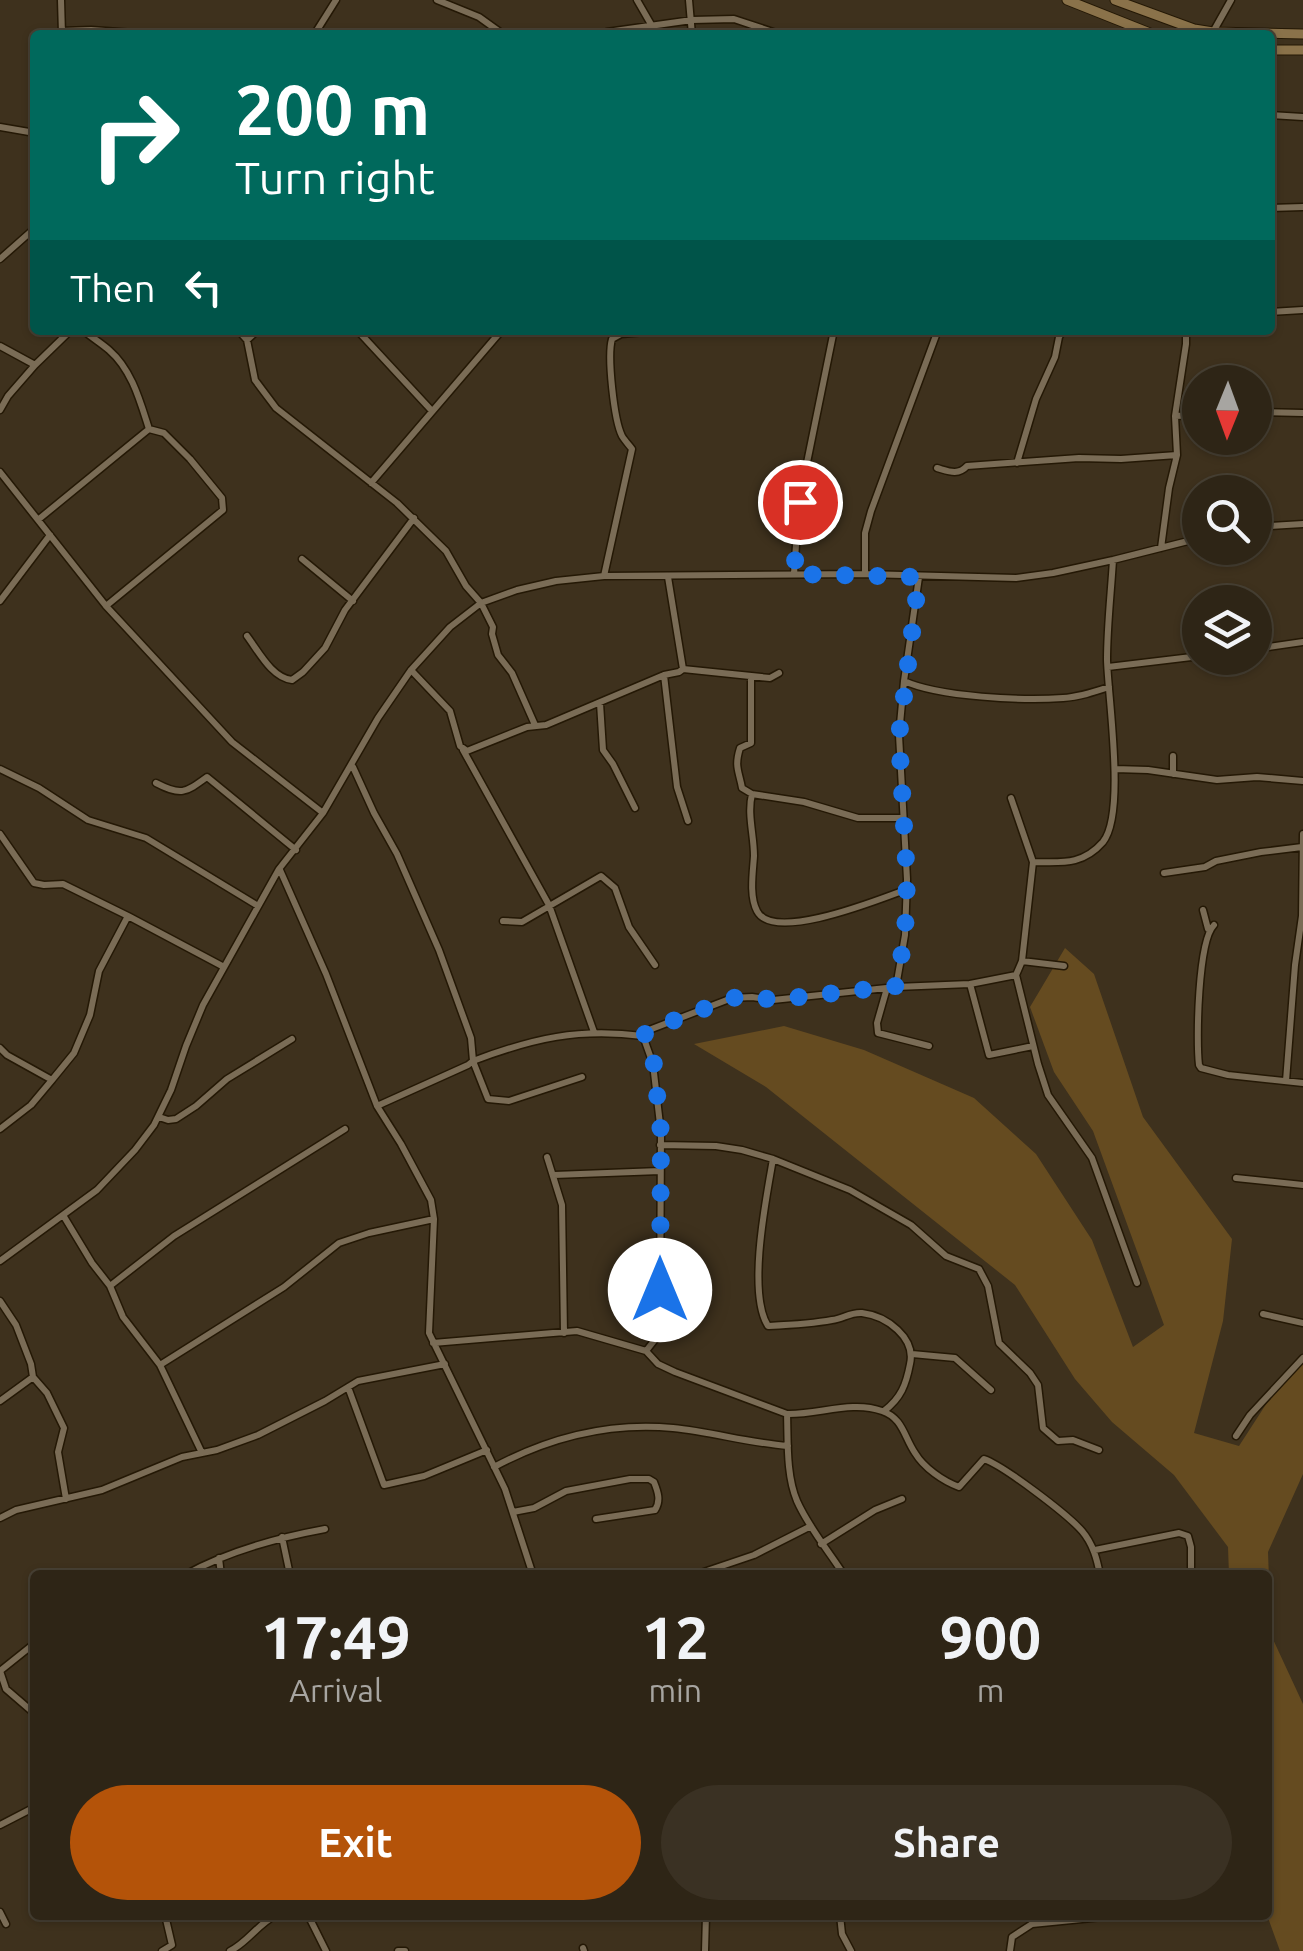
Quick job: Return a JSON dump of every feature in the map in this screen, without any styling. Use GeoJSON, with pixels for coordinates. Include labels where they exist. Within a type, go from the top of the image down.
{"type":"FeatureCollection","features":[{"type":"Feature","properties":{"kind":"street"},"geometry":{"type":"LineString","coordinates":[[61,0],[62,30]]}},
{"type":"Feature","properties":{"kind":"street"},"geometry":{"type":"LineString","coordinates":[[317,30],[335,0]]}},
{"type":"Feature","properties":{"kind":"street"},"geometry":{"type":"LineString","coordinates":[[437,0],[479,17],[497,30]]}},
{"type":"Feature","properties":{"kind":"street"},"geometry":{"type":"LineString","coordinates":[[637,0],[652,26]]}},
{"type":"Feature","properties":{"kind":"street"},"geometry":{"type":"LineString","coordinates":[[689,0],[692,30]]}},
{"type":"Feature","properties":{"kind":"street"},"geometry":{"type":"LineString","coordinates":[[1067,0],[1142,30]]}},
{"type":"Feature","properties":{"kind":"street"},"geometry":{"type":"LineString","coordinates":[[1115,0],[1204,30]]}},
{"type":"Feature","properties":{"kind":"street"},"geometry":{"type":"LineString","coordinates":[[1214,30],[1231,0]]}},
{"type":"Feature","properties":{"kind":"street"},"geometry":{"type":"LineString","coordinates":[[622,30],[692,20],[734,19],[767,30]]}},
{"type":"Feature","properties":{"kind":"street"},"geometry":{"type":"LineString","coordinates":[[1275,33],[1303,34]]}},
{"type":"Feature","properties":{"kind":"street"},"geometry":{"type":"LineString","coordinates":[[1275,50],[1303,50]]}},
{"type":"Feature","properties":{"kind":"street"},"geometry":{"type":"LineString","coordinates":[[1275,115],[1303,116]]}},
{"type":"Feature","properties":{"kind":"street"},"geometry":{"type":"LineString","coordinates":[[0,126],[30,132]]}},
{"type":"Feature","properties":{"kind":"street"},"geometry":{"type":"LineString","coordinates":[[1275,208],[1303,207]]}},
{"type":"Feature","properties":{"kind":"street"},"geometry":{"type":"LineString","coordinates":[[0,259],[30,232]]}},
{"type":"Feature","properties":{"kind":"street"},"geometry":{"type":"LineString","coordinates":[[1275,312],[1303,310]]}},
{"type":"Feature","properties":{"kind":"street"},"geometry":{"type":"LineString","coordinates":[[0,410],[35,365],[66,335]]}},
{"type":"Feature","properties":{"kind":"street"},"geometry":{"type":"LineString","coordinates":[[90,335],[112,352],[136,386],[149,429]]}},
{"type":"Feature","properties":{"kind":"street"},"geometry":{"type":"LineString","coordinates":[[242,335],[255,380],[276,408],[414,518],[446,551],[481,603],[493,627],[498,655],[512,674],[535,725]]}},
{"type":"Feature","properties":{"kind":"street"},"geometry":{"type":"LineString","coordinates":[[246,340],[252,335]]}},
{"type":"Feature","properties":{"kind":"street"},"geometry":{"type":"LineString","coordinates":[[362,335],[432,411]]}},
{"type":"Feature","properties":{"kind":"street"},"geometry":{"type":"LineString","coordinates":[[365,339],[369,335]]}},
{"type":"Feature","properties":{"kind":"street"},"geometry":{"type":"LineString","coordinates":[[371,483],[498,335]]}},
{"type":"Feature","properties":{"kind":"street"},"geometry":{"type":"LineString","coordinates":[[604,576],[632,449],[621,434],[609,364],[612,339],[620,335]]}},
{"type":"Feature","properties":{"kind":"street"},"geometry":{"type":"LineString","coordinates":[[794,574],[800,502],[833,335]]}},
{"type":"Feature","properties":{"kind":"street"},"geometry":{"type":"LineString","coordinates":[[865,574],[864,533],[936,335]]}},
{"type":"Feature","properties":{"kind":"street"},"geometry":{"type":"LineString","coordinates":[[1018,463],[1060,335]]}},
{"type":"Feature","properties":{"kind":"street"},"geometry":{"type":"LineString","coordinates":[[1161,548],[1177,455],[1175,416],[1186,335]]}},
{"type":"Feature","properties":{"kind":"street"},"geometry":{"type":"LineString","coordinates":[[0,346],[35,365]]}},
{"type":"Feature","properties":{"kind":"street"},"geometry":{"type":"LineString","coordinates":[[1272,412],[1303,413]]}},
{"type":"Feature","properties":{"kind":"street"},"geometry":{"type":"LineString","coordinates":[[1175,416],[1182,416]]}},
{"type":"Feature","properties":{"kind":"street"},"geometry":{"type":"LineString","coordinates":[[39,519],[149,429]]}},
{"type":"Feature","properties":{"kind":"street"},"geometry":{"type":"LineString","coordinates":[[106,606],[224,507],[222,498],[190,459],[164,432],[149,429]]}},
{"type":"Feature","properties":{"kind":"street"},"geometry":{"type":"LineString","coordinates":[[936,468],[954,472],[967,466],[1177,455]]}},
{"type":"Feature","properties":{"kind":"street"},"geometry":{"type":"LineString","coordinates":[[0,472],[106,606],[232,742],[324,813]]}},
{"type":"Feature","properties":{"kind":"street"},"geometry":{"type":"LineString","coordinates":[[247,636],[273,670],[283,679],[292,680],[325,648],[345,610],[414,518]]}},
{"type":"Feature","properties":{"kind":"street"},"geometry":{"type":"LineString","coordinates":[[1272,527],[1303,524]]}},
{"type":"Feature","properties":{"kind":"street"},"geometry":{"type":"LineString","coordinates":[[0,601],[50,534]]}},
{"type":"Feature","properties":{"kind":"street"},"geometry":{"type":"LineString","coordinates":[[0,1261],[106,1181],[135,1150],[159,1117],[192,1032],[279,869],[324,813],[378,718],[412,670],[450,627],[481,603],[556,581],[604,576],[865,574],[1016,578],[1182,543]]}},
{"type":"Feature","properties":{"kind":"street"},"geometry":{"type":"LineString","coordinates":[[302,559],[353,601]]}},
{"type":"Feature","properties":{"kind":"street"},"geometry":{"type":"LineString","coordinates":[[1032,862],[1078,861],[1108,834],[1115,769],[1108,667],[1114,560]]}},
{"type":"Feature","properties":{"kind":"street"},"geometry":{"type":"LineString","coordinates":[[896,986],[905,935],[907,879],[899,736],[919,577]]}},
{"type":"Feature","properties":{"kind":"street"},"geometry":{"type":"LineString","coordinates":[[668,578],[683,669]]}},
{"type":"Feature","properties":{"kind":"street"},"geometry":{"type":"LineString","coordinates":[[1272,647],[1303,642]]}},
{"type":"Feature","properties":{"kind":"street"},"geometry":{"type":"LineString","coordinates":[[1108,667],[1182,658]]}},
{"type":"Feature","properties":{"kind":"street"},"geometry":{"type":"LineString","coordinates":[[463,750],[535,725],[546,725],[683,669],[770,678],[779,673]]}},
{"type":"Feature","properties":{"kind":"street"},"geometry":{"type":"LineString","coordinates":[[412,670],[450,710],[460,746],[550,905],[594,1032]]}},
{"type":"Feature","properties":{"kind":"street"},"geometry":{"type":"LineString","coordinates":[[664,675],[676,788],[688,821]]}},
{"type":"Feature","properties":{"kind":"street"},"geometry":{"type":"LineString","coordinates":[[751,676],[751,744],[740,748],[736,772],[742,788],[752,794],[804,802],[858,818],[903,818]]}},
{"type":"Feature","properties":{"kind":"street"},"geometry":{"type":"LineString","coordinates":[[904,681],[924,688],[982,696],[1062,698],[1109,687]]}},
{"type":"Feature","properties":{"kind":"street"},"geometry":{"type":"LineString","coordinates":[[600,703],[603,750],[636,808]]}},
{"type":"Feature","properties":{"kind":"street"},"geometry":{"type":"LineString","coordinates":[[1173,756],[1173,774]]}},
{"type":"Feature","properties":{"kind":"street"},"geometry":{"type":"LineString","coordinates":[[352,766],[432,934],[471,1038],[473,1060],[488,1100],[509,1102],[582,1077]]}},
{"type":"Feature","properties":{"kind":"street"},"geometry":{"type":"LineString","coordinates":[[0,768],[40,788],[88,820],[146,838],[258,906]]}},
{"type":"Feature","properties":{"kind":"street"},"geometry":{"type":"LineString","coordinates":[[1115,769],[1216,780],[1303,782]]}},
{"type":"Feature","properties":{"kind":"street"},"geometry":{"type":"LineString","coordinates":[[156,783],[174,792],[188,791],[207,777],[296,850]]}},
{"type":"Feature","properties":{"kind":"street"},"geometry":{"type":"LineString","coordinates":[[752,794],[755,908],[761,916],[776,922],[808,920],[905,890]]}},
{"type":"Feature","properties":{"kind":"street"},"geometry":{"type":"LineString","coordinates":[[1010,798],[1032,862],[1022,961],[1016,975],[1033,1046],[1048,1095],[1092,1158],[1138,1283]]}},
{"type":"Feature","properties":{"kind":"street"},"geometry":{"type":"LineString","coordinates":[[0,834],[34,883],[63,884],[224,967]]}},
{"type":"Feature","properties":{"kind":"street"},"geometry":{"type":"LineString","coordinates":[[1286,1081],[1299,989],[1294,965],[1302,899],[1303,834]]}},
{"type":"Feature","properties":{"kind":"street"},"geometry":{"type":"LineString","coordinates":[[1164,873],[1205,867],[1248,854],[1302,847]]}},
{"type":"Feature","properties":{"kind":"street"},"geometry":{"type":"LineString","coordinates":[[279,869],[326,974],[376,1106],[431,1200],[434,1219],[429,1333],[506,1489],[531,1570]]}},
{"type":"Feature","properties":{"kind":"street"},"geometry":{"type":"LineString","coordinates":[[503,921],[522,922],[601,876],[615,888],[630,927],[654,965]]}},
{"type":"Feature","properties":{"kind":"street"},"geometry":{"type":"LineString","coordinates":[[1203,910],[1211,928],[1203,955],[1199,1065],[1228,1075],[1303,1083]]}},
{"type":"Feature","properties":{"kind":"street"},"geometry":{"type":"LineString","coordinates":[[0,1129],[31,1105],[74,1052],[90,1015],[99,971],[128,916]]}},
{"type":"Feature","properties":{"kind":"street"},"geometry":{"type":"LineString","coordinates":[[1022,961],[1064,966]]}},
{"type":"Feature","properties":{"kind":"street"},"geometry":{"type":"LineString","coordinates":[[376,1106],[468,1066],[473,1060],[530,1041],[594,1032],[643,1036],[649,1030],[732,998],[773,1000],[896,986],[970,984],[1016,975]]}},
{"type":"Feature","properties":{"kind":"street"},"geometry":{"type":"LineString","coordinates":[[970,984],[989,1054],[1033,1046]]}},
{"type":"Feature","properties":{"kind":"street"},"geometry":{"type":"LineString","coordinates":[[887,988],[878,1033],[929,1046]]}},
{"type":"Feature","properties":{"kind":"street"},"geometry":{"type":"LineString","coordinates":[[643,1036],[654,1064],[660,1145],[660,1316],[657,1337],[646,1351]]}},
{"type":"Feature","properties":{"kind":"street"},"geometry":{"type":"LineString","coordinates":[[159,1117],[176,1118],[227,1079],[292,1039]]}},
{"type":"Feature","properties":{"kind":"street"},"geometry":{"type":"LineString","coordinates":[[0,1048],[52,1080]]}},
{"type":"Feature","properties":{"kind":"street"},"geometry":{"type":"LineString","coordinates":[[110,1286],[174,1236],[345,1128]]}},
{"type":"Feature","properties":{"kind":"street"},"geometry":{"type":"LineString","coordinates":[[660,1145],[716,1146],[773,1160],[850,1190],[911,1225],[946,1256],[979,1269],[988,1286],[999,1343],[1038,1384],[1043,1428],[1058,1442],[1073,1440],[1099,1450]]}},
{"type":"Feature","properties":{"kind":"street"},"geometry":{"type":"LineString","coordinates":[[547,1157],[562,1206],[564,1333]]}},
{"type":"Feature","properties":{"kind":"street"},"geometry":{"type":"LineString","coordinates":[[773,1160],[764,1213],[758,1300],[762,1318],[768,1326],[831,1320],[857,1312],[889,1322],[904,1335],[912,1354],[908,1378],[897,1401],[884,1411]]}},
{"type":"Feature","properties":{"kind":"street"},"geometry":{"type":"LineString","coordinates":[[554,1175],[660,1171]]}},
{"type":"Feature","properties":{"kind":"street"},"geometry":{"type":"LineString","coordinates":[[1236,1178],[1303,1184]]}},
{"type":"Feature","properties":{"kind":"street"},"geometry":{"type":"LineString","coordinates":[[63,1215],[110,1286],[123,1318],[160,1365],[202,1453]]}},
{"type":"Feature","properties":{"kind":"street"},"geometry":{"type":"LineString","coordinates":[[160,1365],[284,1287],[339,1243],[434,1219]]}},
{"type":"Feature","properties":{"kind":"street"},"geometry":{"type":"LineString","coordinates":[[0,1301],[16,1326],[33,1376],[47,1393],[64,1428],[58,1452],[66,1499]]}},
{"type":"Feature","properties":{"kind":"street"},"geometry":{"type":"LineString","coordinates":[[1263,1314],[1303,1323]]}},
{"type":"Feature","properties":{"kind":"street"},"geometry":{"type":"LineString","coordinates":[[432,1343],[576,1331],[646,1351],[658,1364],[675,1372],[787,1414],[864,1406],[884,1411],[899,1420],[916,1456],[942,1479],[959,1487],[984,1459],[995,1463],[1082,1531],[1094,1550],[1099,1570]]}},
{"type":"Feature","properties":{"kind":"street"},"geometry":{"type":"LineString","coordinates":[[912,1354],[956,1358],[992,1390]]}},
{"type":"Feature","properties":{"kind":"street"},"geometry":{"type":"LineString","coordinates":[[1236,1436],[1250,1415],[1303,1358]]}},
{"type":"Feature","properties":{"kind":"street"},"geometry":{"type":"LineString","coordinates":[[0,1518],[16,1510],[128,1480],[182,1457],[258,1435],[364,1379],[445,1364]]}},
{"type":"Feature","properties":{"kind":"street"},"geometry":{"type":"LineString","coordinates":[[0,1402],[33,1376]]}},
{"type":"Feature","properties":{"kind":"street"},"geometry":{"type":"LineString","coordinates":[[348,1387],[384,1486],[424,1476],[487,1450]]}},
{"type":"Feature","properties":{"kind":"street"},"geometry":{"type":"LineString","coordinates":[[787,1414],[796,1498],[840,1570]]}},
{"type":"Feature","properties":{"kind":"street"},"geometry":{"type":"LineString","coordinates":[[494,1468],[522,1452],[569,1434],[594,1430],[674,1428],[788,1446]]}},
{"type":"Feature","properties":{"kind":"street"},"geometry":{"type":"LineString","coordinates":[[182,1457],[194,1437]]}},
{"type":"Feature","properties":{"kind":"street"},"geometry":{"type":"LineString","coordinates":[[513,1512],[534,1508],[566,1491],[630,1479],[654,1482],[658,1497],[654,1510],[596,1519]]}},
{"type":"Feature","properties":{"kind":"street"},"geometry":{"type":"LineString","coordinates":[[821,1544],[876,1510],[902,1500]]}},
{"type":"Feature","properties":{"kind":"street"},"geometry":{"type":"LineString","coordinates":[[710,1570],[754,1555],[810,1526]]}},
{"type":"Feature","properties":{"kind":"street"},"geometry":{"type":"LineString","coordinates":[[194,1570],[282,1537],[325,1529]]}},
{"type":"Feature","properties":{"kind":"street"},"geometry":{"type":"LineString","coordinates":[[1094,1550],[1179,1533],[1188,1536],[1190,1570]]}},
{"type":"Feature","properties":{"kind":"street"},"geometry":{"type":"LineString","coordinates":[[282,1537],[289,1570]]}},
{"type":"Feature","properties":{"kind":"street"},"geometry":{"type":"LineString","coordinates":[[219,1558],[220,1570]]}},
{"type":"Feature","properties":{"kind":"street"},"geometry":{"type":"LineString","coordinates":[[30,1646],[0,1671],[3,1691],[30,1708]]}},
{"type":"Feature","properties":{"kind":"street"},"geometry":{"type":"LineString","coordinates":[[0,1825],[30,1810]]}},
{"type":"Feature","properties":{"kind":"street"},"geometry":{"type":"LineString","coordinates":[[0,1912],[6,1924]]}},
{"type":"Feature","properties":{"kind":"street"},"geometry":{"type":"LineString","coordinates":[[162,1951],[172,1944],[165,1920]]}},
{"type":"Feature","properties":{"kind":"street"},"geometry":{"type":"LineString","coordinates":[[230,1950],[240,1946],[267,1920]]}},
{"type":"Feature","properties":{"kind":"street"},"geometry":{"type":"LineString","coordinates":[[310,1920],[326,1951]]}},
{"type":"Feature","properties":{"kind":"street"},"geometry":{"type":"LineString","coordinates":[[705,1951],[706,1920]]}},
{"type":"Feature","properties":{"kind":"street"},"geometry":{"type":"LineString","coordinates":[[841,1920],[842,1934],[852,1951]]}},
{"type":"Feature","properties":{"kind":"street"},"geometry":{"type":"LineString","coordinates":[[1010,1951],[1012,1937],[1032,1924],[1072,1920]]}},
{"type":"Feature","properties":{"kind":"shaded area"},"geometry":{"type":"Polygon","coordinates":[[[1065,948],[1094,974],[1143,1117],[1232,1239],[1223,1321],[1194,1433],[1239,1446],[1292,1364],[1303,1358],[1303,1474],[1268,1552],[1269,1570],[1229,1570],[1228,1547],[1174,1475],[1112,1422],[1075,1379],[1015,1285],[766,1087],[694,1044],[784,1026],[864,1050],[974,1098],[1036,1154],[1092,1240],[1133,1347],[1164,1325],[1093,1131],[1054,1072],[1030,1007],[1065,948]]]}},
{"type":"Feature","properties":{"kind":"shaded area"},"geometry":{"type":"Polygon","coordinates":[[[1272,1637],[1303,1704],[1303,1951],[1280,1951],[1269,1920],[1272,1920],[1272,1637]]]}},
{"type":"Feature","properties":{"kind":"route"},"geometry":{"type":"LineString","coordinates":[[660,1290],[661,1133],[654,1064],[643,1036],[649,1030],[732,998],[807,998],[896,986],[902,954],[907,879],[899,736],[919,577],[794,574],[800,502]]}}]}
